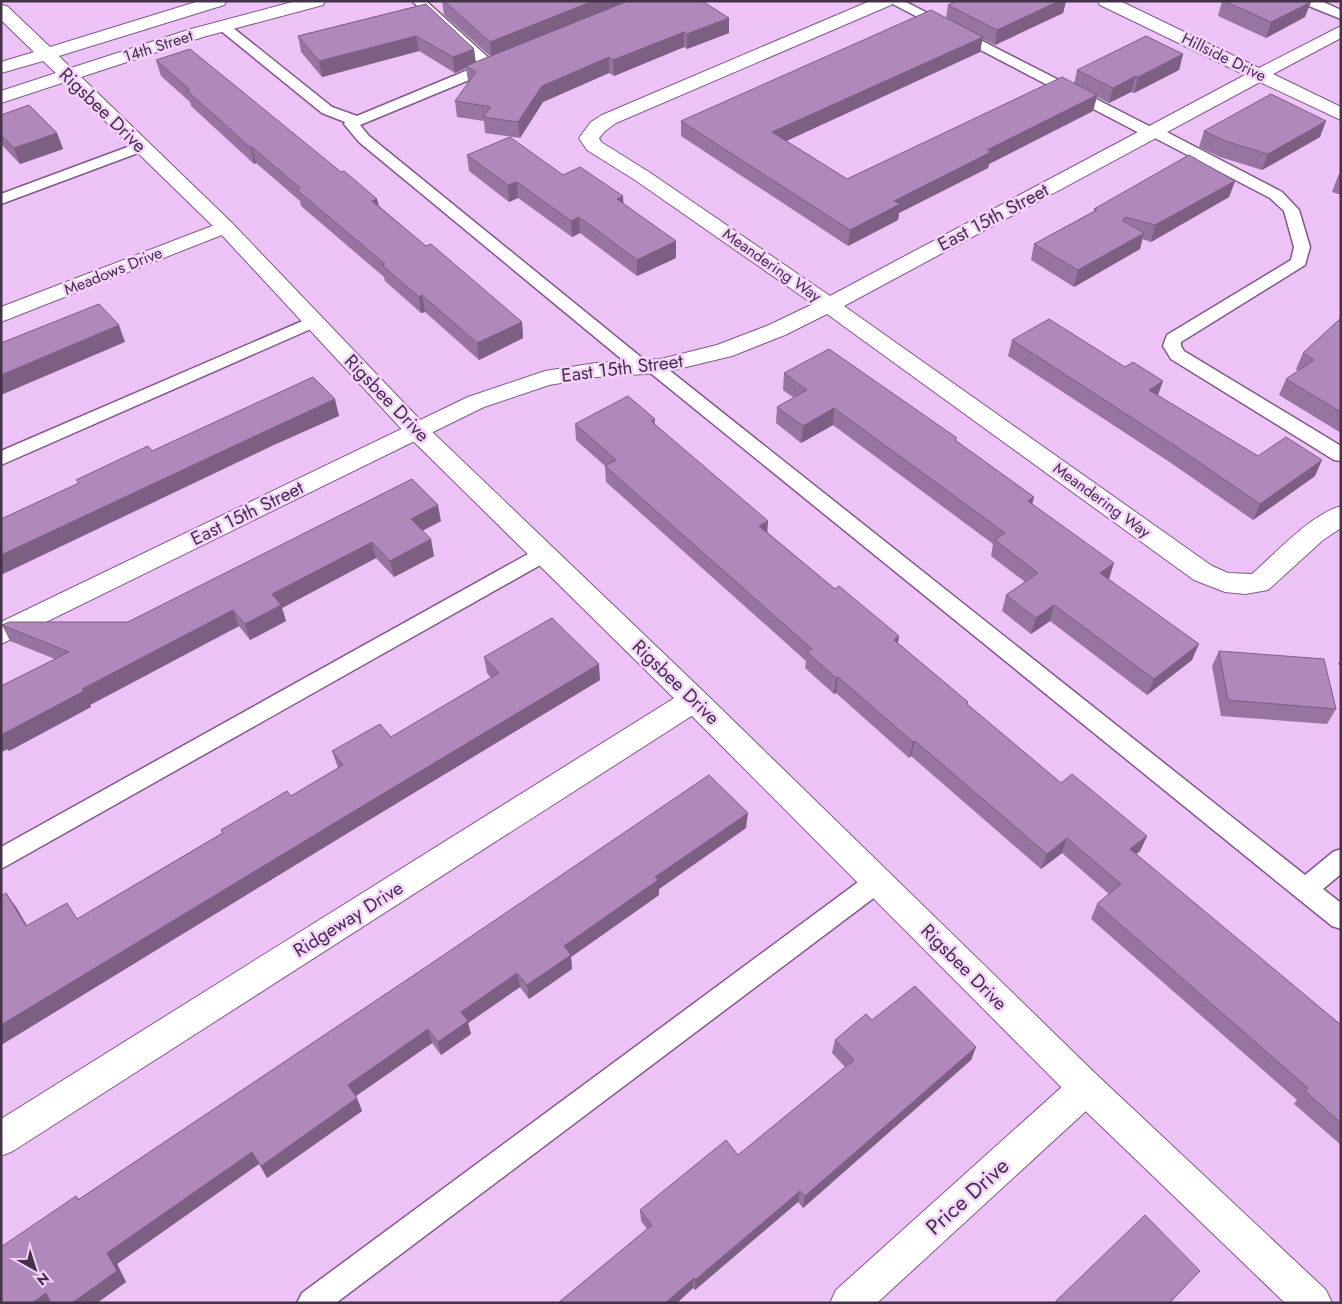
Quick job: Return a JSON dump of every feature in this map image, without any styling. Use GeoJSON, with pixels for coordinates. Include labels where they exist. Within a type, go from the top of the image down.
{"type":"FeatureCollection","features":[{"type":"Feature","properties":{"kind":"street","name":"14th Street"},"geometry":{"type":"LineString","coordinates":[[1,68],[218,1]]}},
{"type":"Feature","properties":{"kind":"street","name":"14th Street"},"geometry":{"type":"LineString","coordinates":[[1,96],[222,26],[317,1]]}},
{"type":"Feature","properties":{"kind":"street","name":"Meandering Way"},"geometry":{"type":"LineString","coordinates":[[885,1],[636,110],[612,118],[595,128],[588,138],[594,146],[642,176],[829,305],[1203,573],[1225,582],[1245,584],[1259,582],[1314,534],[1341,515]]}},
{"type":"Feature","properties":{"kind":"street","name":"Hillside Drive"},"geometry":{"type":"LineString","coordinates":[[1106,1],[1341,114]]}},
{"type":"Feature","properties":{"kind":"street","name":"Rigsbee Drive"},"geometry":{"type":"LineString","coordinates":[[1,10],[225,227],[418,430],[1086,1088],[1313,1303]]}},
{"type":"Feature","properties":{"kind":"street","name":"East 15th Street"},"geometry":{"type":"LineString","coordinates":[[1,634],[476,402],[545,378],[596,370],[647,367],[724,351],[777,330],[829,305],[1341,31]]}},
{"type":"Feature","properties":{"kind":"street","name":"Meadows Drive"},"geometry":{"type":"LineString","coordinates":[[1,316],[225,227]]}},
{"type":"Feature","properties":{"kind":"street","name":"Ridgeway Drive"},"geometry":{"type":"LineString","coordinates":[[1,1139],[694,700]]}},
{"type":"Feature","properties":{"kind":"street","name":"Price Drive"},"geometry":{"type":"LineString","coordinates":[[849,1303],[1086,1088]]}},
{"type":"Feature","properties":{"kind":"lane"},"geometry":{"type":"LineString","coordinates":[[418,1],[489,66]]}},
{"type":"Feature","properties":{"kind":"lane"},"geometry":{"type":"LineString","coordinates":[[893,1],[1276,195],[1291,210],[1302,247],[1299,262],[1173,339],[1172,346],[1178,355],[1341,454]]}},
{"type":"Feature","properties":{"kind":"lane"},"geometry":{"type":"LineString","coordinates":[[1309,1],[1341,15]]}},
{"type":"Feature","properties":{"kind":"lane"},"geometry":{"type":"LineString","coordinates":[[222,26],[327,110],[356,121]]}},
{"type":"Feature","properties":{"kind":"lane"},"geometry":{"type":"LineString","coordinates":[[507,59],[351,124],[364,139],[647,367],[1341,918]]}},
{"type":"Feature","properties":{"kind":"lane"},"geometry":{"type":"LineString","coordinates":[[1,199],[141,147]]}},
{"type":"Feature","properties":{"kind":"lane"},"geometry":{"type":"LineString","coordinates":[[1,459],[314,321]]}},
{"type":"Feature","properties":{"kind":"lane"},"geometry":{"type":"LineString","coordinates":[[1,859],[544,554]]}},
{"type":"Feature","properties":{"kind":"lane"},"geometry":{"type":"LineString","coordinates":[[1305,890],[1341,859]]}},
{"type":"Feature","properties":{"kind":"lane"},"geometry":{"type":"LineString","coordinates":[[312,1303],[878,882]]}},
{"type":"Feature","properties":{"kind":"building"},"geometry":{"type":"Polygon","coordinates":[[[444,1],[593,1],[490,42],[444,1]]]}},
{"type":"Feature","properties":{"kind":"building"},"geometry":{"type":"Polygon","coordinates":[[[628,1],[702,1],[729,18],[687,34],[684,32],[613,60],[609,57],[542,86],[518,122],[483,117],[491,107],[455,101],[476,72],[466,66],[628,1]]]}},
{"type":"Feature","properties":{"kind":"building"},"geometry":{"type":"Polygon","coordinates":[[[956,1],[1059,1],[997,30],[948,5],[956,1]]]}},
{"type":"Feature","properties":{"kind":"building"},"geometry":{"type":"Polygon","coordinates":[[[1224,1],[1309,1],[1311,2],[1271,22],[1224,1]]]}},
{"type":"Feature","properties":{"kind":"building"},"geometry":{"type":"Polygon","coordinates":[[[426,4],[474,49],[453,57],[416,36],[319,61],[298,36],[426,4]]]}},
{"type":"Feature","properties":{"kind":"building"},"geometry":{"type":"Polygon","coordinates":[[[931,10],[983,37],[772,132],[847,179],[1062,77],[1097,95],[987,150],[991,152],[894,201],[900,204],[850,230],[681,121],[931,10]]]}},
{"type":"Feature","properties":{"kind":"building"},"geometry":{"type":"Polygon","coordinates":[[[1146,36],[1183,54],[1113,88],[1077,70],[1146,36]]]}},
{"type":"Feature","properties":{"kind":"building"},"geometry":{"type":"Polygon","coordinates":[[[190,49],[341,172],[344,171],[377,199],[372,201],[426,246],[431,244],[522,322],[477,343],[422,295],[419,297],[382,265],[385,264],[297,190],[300,188],[251,148],[187,91],[190,90],[156,60],[190,49]]]}},
{"type":"Feature","properties":{"kind":"building"},"geometry":{"type":"Polygon","coordinates":[[[1271,94],[1326,121],[1268,154],[1225,141],[1204,131],[1271,94]]]}},
{"type":"Feature","properties":{"kind":"building"},"geometry":{"type":"Polygon","coordinates":[[[29,105],[57,133],[14,148],[1,135],[1,115],[29,105]]]}},
{"type":"Feature","properties":{"kind":"building"},"geometry":{"type":"Polygon","coordinates":[[[510,137],[563,175],[580,167],[623,196],[617,199],[676,241],[637,260],[579,217],[571,221],[517,182],[508,185],[467,155],[510,137]]]}},
{"type":"Feature","properties":{"kind":"building"},"geometry":{"type":"Polygon","coordinates":[[[1189,155],[1235,181],[1155,225],[1125,217],[1123,221],[1144,233],[1078,270],[1034,244],[1097,210],[1094,209],[1189,155]]]}},
{"type":"Feature","properties":{"kind":"building"},"geometry":{"type":"Polygon","coordinates":[[[99,304],[119,325],[1,375],[1,343],[99,304]]]}},
{"type":"Feature","properties":{"kind":"building"},"geometry":{"type":"Polygon","coordinates":[[[1341,318],[1341,412],[1286,379],[1314,360],[1303,353],[1341,318]]]}},
{"type":"Feature","properties":{"kind":"building"},"geometry":{"type":"Polygon","coordinates":[[[1049,319],[1125,367],[1133,362],[1163,381],[1149,390],[1258,456],[1286,437],[1322,460],[1260,504],[1177,447],[1012,340],[1049,319]]]}},
{"type":"Feature","properties":{"kind":"building"},"geometry":{"type":"Polygon","coordinates":[[[829,349],[957,438],[955,440],[1034,497],[1028,501],[1114,563],[1100,573],[1199,644],[1154,679],[1054,605],[1036,618],[1006,595],[1038,573],[995,540],[1005,533],[834,408],[803,426],[777,407],[807,390],[784,373],[829,349]]]}},
{"type":"Feature","properties":{"kind":"building"},"geometry":{"type":"Polygon","coordinates":[[[313,377],[335,399],[1,555],[1,519],[79,483],[76,480],[148,446],[152,451],[313,377]]]}},
{"type":"Feature","properties":{"kind":"building"},"geometry":{"type":"Polygon","coordinates":[[[628,396],[655,419],[651,421],[768,521],[759,526],[835,589],[839,586],[899,636],[894,640],[968,702],[967,704],[1061,783],[1072,774],[1147,836],[1130,849],[1341,1025],[1341,1123],[1305,1091],[1308,1088],[1097,904],[1121,884],[1067,838],[1047,854],[915,741],[913,742],[838,677],[836,678],[807,652],[812,649],[605,466],[616,460],[575,424],[628,396]]]}},
{"type":"Feature","properties":{"kind":"building"},"geometry":{"type":"Polygon","coordinates":[[[412,479],[438,505],[411,519],[431,539],[390,561],[372,542],[272,594],[281,605],[245,624],[233,610],[82,689],[84,691],[1,735],[1,686],[69,652],[2,625],[9,622],[128,622],[412,479]]]}},
{"type":"Feature","properties":{"kind":"building"},"geometry":{"type":"Polygon","coordinates":[[[552,618],[599,664],[1,1025],[1,896],[6,893],[26,926],[67,903],[77,919],[223,833],[221,830],[287,791],[291,796],[343,765],[332,751],[380,724],[391,737],[499,673],[484,657],[552,618]]]}},
{"type":"Feature","properties":{"kind":"building"},"geometry":{"type":"Polygon","coordinates":[[[1219,651],[1324,659],[1336,709],[1228,700],[1219,651]]]}},
{"type":"Feature","properties":{"kind":"building"},"geometry":{"type":"Polygon","coordinates":[[[709,775],[748,813],[655,877],[658,880],[564,946],[571,955],[527,985],[517,973],[461,1012],[468,1021],[438,1042],[428,1029],[348,1085],[357,1098],[261,1166],[252,1152],[107,1253],[117,1271],[72,1303],[51,1303],[46,1293],[32,1303],[1,1303],[1,1247],[76,1196],[78,1200],[709,775]]]}},
{"type":"Feature","properties":{"kind":"building"},"geometry":{"type":"Polygon","coordinates":[[[915,986],[976,1047],[805,1196],[800,1191],[665,1303],[558,1303],[652,1225],[640,1210],[726,1140],[738,1155],[854,1060],[835,1040],[866,1014],[872,1020],[915,986]]]}},
{"type":"Feature","properties":{"kind":"building"},"geometry":{"type":"Polygon","coordinates":[[[1145,1215],[1200,1271],[1169,1303],[1054,1303],[1145,1215]]]}}]}
